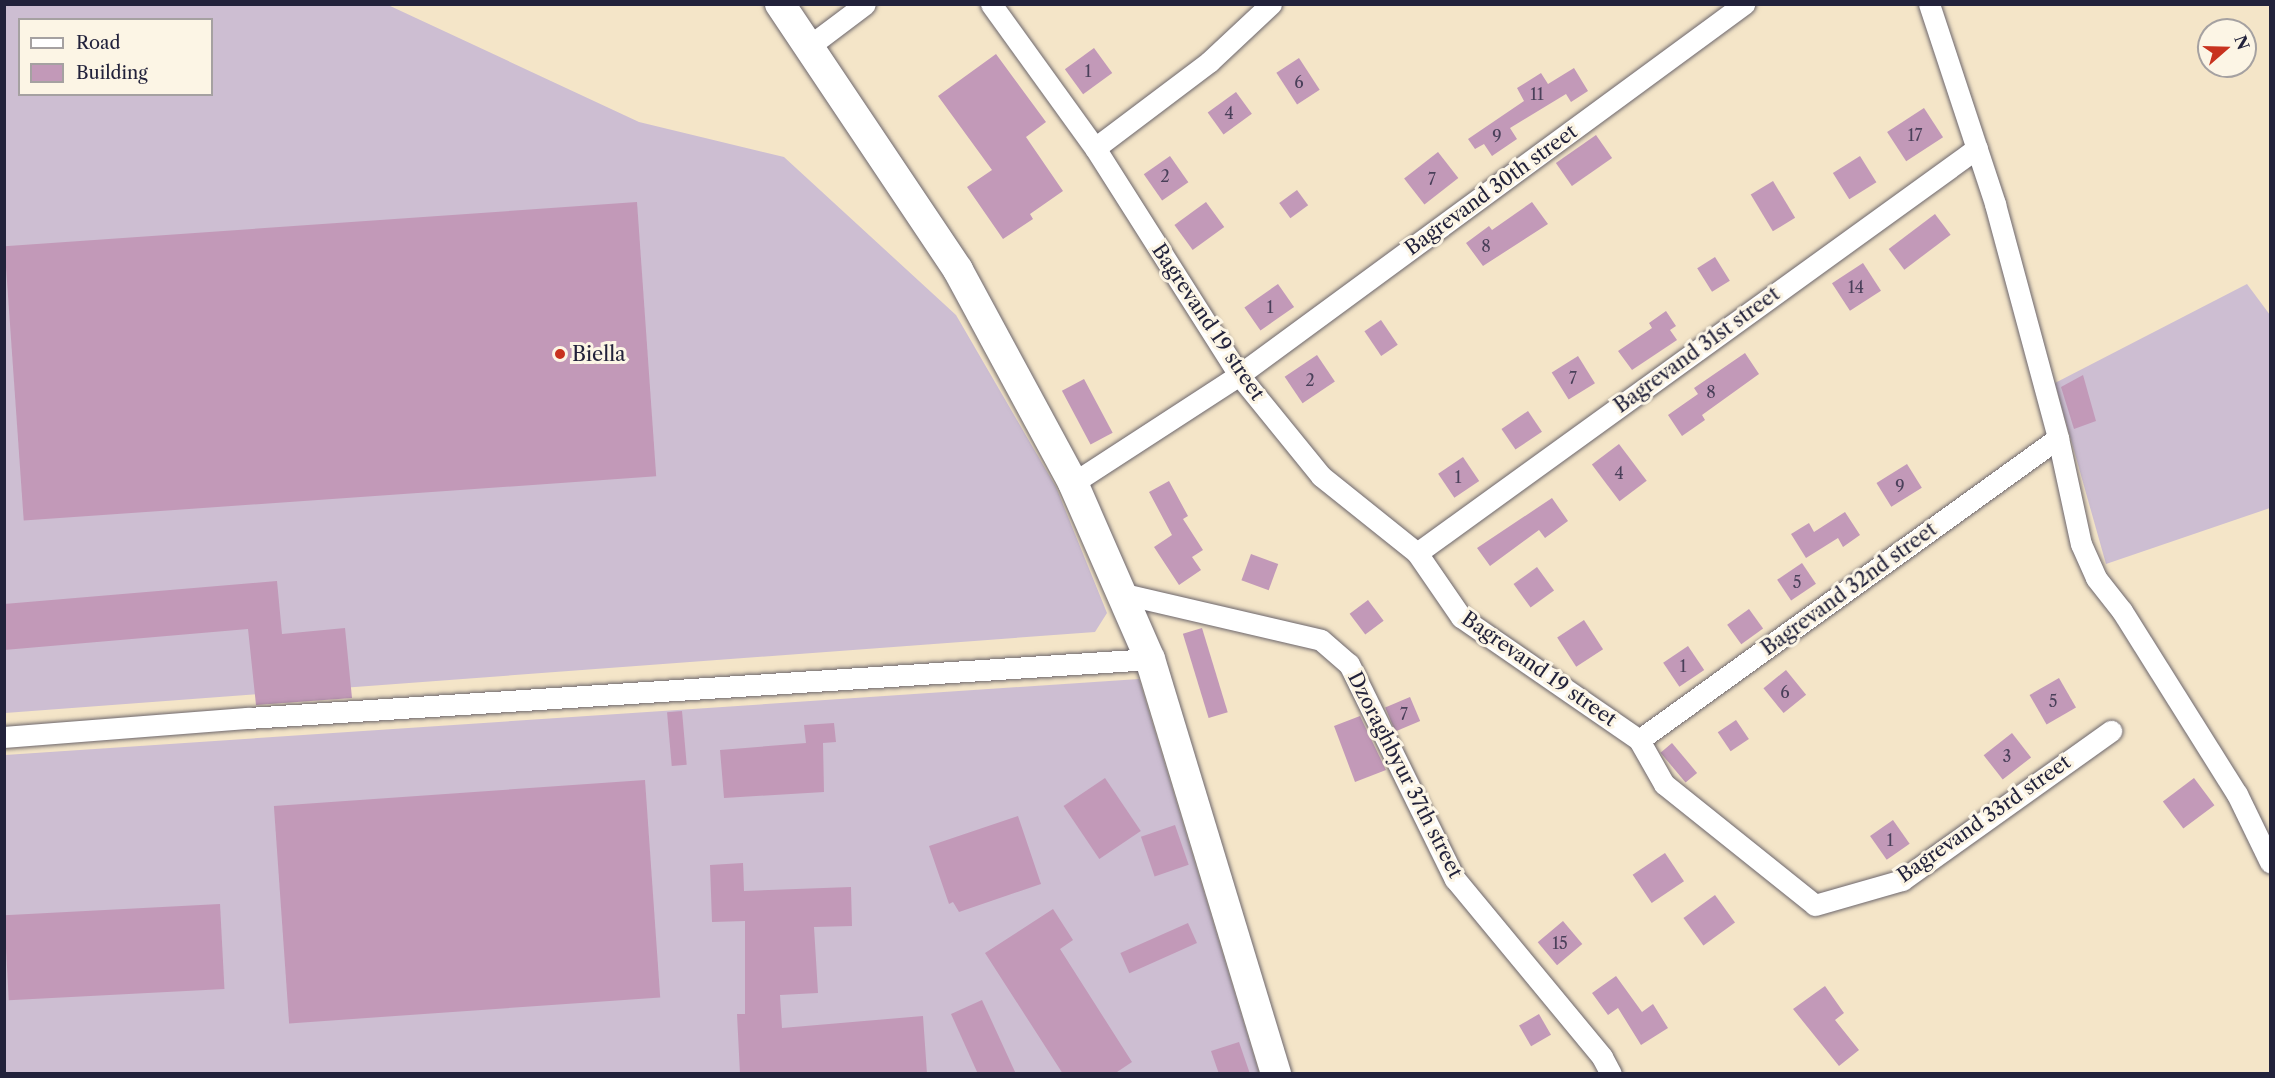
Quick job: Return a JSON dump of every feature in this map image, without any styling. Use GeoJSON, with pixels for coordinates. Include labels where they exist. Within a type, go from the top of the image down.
{"type":"FeatureCollection","features":[{"type":"Feature","properties":{"kind":"street"},"geometry":{"type":"LineString","coordinates":[[780,4],[958,270],[1073,483],[1124,594],[1150,659],[1276,1074]]}},
{"type":"Feature","properties":{"kind":"street"},"geometry":{"type":"LineString","coordinates":[[808,46],[865,4]]}},
{"type":"Feature","properties":{"kind":"street","name":"Bagrevand 19 street"},"geometry":{"type":"LineString","coordinates":[[991,4],[1095,148],[1239,375],[1321,476],[1417,553],[1461,617],[1639,740],[1664,784],[1815,905]]}},
{"type":"Feature","properties":{"kind":"street"},"geometry":{"type":"LineString","coordinates":[[1095,148],[1209,62],[1271,4]]}},
{"type":"Feature","properties":{"kind":"street","name":"Bagrevand 30th street"},"geometry":{"type":"LineString","coordinates":[[1073,483],[1239,375],[1743,4]]}},
{"type":"Feature","properties":{"kind":"street"},"geometry":{"type":"LineString","coordinates":[[1929,4],[1977,148],[2058,438],[2080,544],[2096,578],[2122,611],[2237,794],[2271,862]]}},
{"type":"Feature","properties":{"kind":"street","name":"Bagrevand 31st street"},"geometry":{"type":"LineString","coordinates":[[1417,553],[1977,148]]}},
{"type":"Feature","properties":{"kind":"street","name":"Bagrevand 32nd street"},"geometry":{"type":"LineString","coordinates":[[1639,740],[2058,438]]}},
{"type":"Feature","properties":{"kind":"street","name":"Dzoraghbyur 37th street"},"geometry":{"type":"LineString","coordinates":[[1124,594],[1322,640],[1349,664],[1455,879],[1602,1057],[1611,1074]]}},
{"type":"Feature","properties":{"kind":"street"},"geometry":{"type":"LineString","coordinates":[[4,737],[248,718],[1150,659]]}},
{"type":"Feature","properties":{"kind":"street","name":"Bagrevand 33rd street"},"geometry":{"type":"LineString","coordinates":[[1815,905],[1902,880],[2111,731]]}},
{"type":"Feature","properties":{"kind":"shaded area"},"geometry":{"type":"Polygon","coordinates":[[[5,5],[388,5],[639,122],[784,157],[956,315],[1056,487],[1107,613],[1095,632],[5,713],[5,5]]]}},
{"type":"Feature","properties":{"kind":"shaded area"},"geometry":{"type":"Polygon","coordinates":[[[2247,284],[2270,315],[2270,508],[2106,564],[2055,383],[2247,284]]]}},
{"type":"Feature","properties":{"kind":"shaded area"},"geometry":{"type":"Polygon","coordinates":[[[1139,679],[1259,1073],[5,1074],[5,755],[1139,679]]]}},
{"type":"Feature","properties":{"kind":"building"},"geometry":{"type":"Polygon","coordinates":[[[1094,48],[1112,73],[1083,94],[1065,69],[1094,48]]]}},
{"type":"Feature","properties":{"kind":"building"},"geometry":{"type":"Polygon","coordinates":[[[996,54],[1046,122],[1026,137],[1063,191],[1030,214],[1033,219],[1003,239],[967,187],[992,170],[938,96],[996,54]]]}},
{"type":"Feature","properties":{"kind":"building"},"geometry":{"type":"Polygon","coordinates":[[[1299,58],[1320,90],[1297,105],[1276,73],[1299,58]]]}},
{"type":"Feature","properties":{"kind":"building"},"geometry":{"type":"Polygon","coordinates":[[[1574,68],[1588,91],[1571,102],[1566,94],[1510,128],[1517,139],[1492,156],[1484,144],[1475,149],[1468,139],[1524,101],[1517,88],[1541,73],[1548,84],[1574,68]]]}},
{"type":"Feature","properties":{"kind":"building"},"geometry":{"type":"Polygon","coordinates":[[[1236,92],[1252,114],[1224,134],[1208,113],[1236,92]]]}},
{"type":"Feature","properties":{"kind":"building"},"geometry":{"type":"Polygon","coordinates":[[[1924,108],[1943,137],[1906,161],[1887,132],[1924,108]]]}},
{"type":"Feature","properties":{"kind":"building"},"geometry":{"type":"Polygon","coordinates":[[[1596,135],[1612,158],[1572,186],[1556,163],[1596,135]]]}},
{"type":"Feature","properties":{"kind":"building"},"geometry":{"type":"Polygon","coordinates":[[[1438,152],[1458,178],[1424,204],[1404,178],[1438,152]]]}},
{"type":"Feature","properties":{"kind":"building"},"geometry":{"type":"Polygon","coordinates":[[[1170,156],[1188,182],[1162,201],[1144,174],[1170,156]]]}},
{"type":"Feature","properties":{"kind":"building"},"geometry":{"type":"Polygon","coordinates":[[[1860,156],[1876,182],[1849,199],[1833,173],[1860,156]]]}},
{"type":"Feature","properties":{"kind":"building"},"geometry":{"type":"Polygon","coordinates":[[[1773,181],[1795,218],[1773,231],[1751,194],[1773,181]]]}},
{"type":"Feature","properties":{"kind":"building"},"geometry":{"type":"Polygon","coordinates":[[[1297,190],[1308,205],[1290,218],[1279,203],[1297,190]]]}},
{"type":"Feature","properties":{"kind":"building"},"geometry":{"type":"Polygon","coordinates":[[[637,202],[656,476],[24,521],[5,246],[637,202]]]}},
{"type":"Feature","properties":{"kind":"building"},"geometry":{"type":"Polygon","coordinates":[[[1206,202],[1224,227],[1193,250],[1174,225],[1206,202]]]}},
{"type":"Feature","properties":{"kind":"building"},"geometry":{"type":"Polygon","coordinates":[[[1532,202],[1548,224],[1483,266],[1466,243],[1489,226],[1492,230],[1532,202]]]}},
{"type":"Feature","properties":{"kind":"building"},"geometry":{"type":"Polygon","coordinates":[[[1935,214],[1951,235],[1904,270],[1889,249],[1935,214]]]}},
{"type":"Feature","properties":{"kind":"building"},"geometry":{"type":"Polygon","coordinates":[[[1715,257],[1730,281],[1712,292],[1697,268],[1715,257]]]}},
{"type":"Feature","properties":{"kind":"building"},"geometry":{"type":"Polygon","coordinates":[[[1863,263],[1881,291],[1850,311],[1832,283],[1863,263]]]}},
{"type":"Feature","properties":{"kind":"building"},"geometry":{"type":"Polygon","coordinates":[[[1278,284],[1294,307],[1260,330],[1244,308],[1278,284]]]}},
{"type":"Feature","properties":{"kind":"building"},"geometry":{"type":"Polygon","coordinates":[[[1666,311],[1676,326],[1670,330],[1677,340],[1632,370],[1618,351],[1652,328],[1649,323],[1666,311]]]}},
{"type":"Feature","properties":{"kind":"building"},"geometry":{"type":"Polygon","coordinates":[[[1381,320],[1398,345],[1381,356],[1364,331],[1381,320]]]}},
{"type":"Feature","properties":{"kind":"building"},"geometry":{"type":"Polygon","coordinates":[[[1745,353],[1759,374],[1702,415],[1705,420],[1682,436],[1668,415],[1698,394],[1694,388],[1745,353]]]}},
{"type":"Feature","properties":{"kind":"building"},"geometry":{"type":"Polygon","coordinates":[[[1317,355],[1335,382],[1303,403],[1285,377],[1317,355]]]}},
{"type":"Feature","properties":{"kind":"building"},"geometry":{"type":"Polygon","coordinates":[[[1578,356],[1595,383],[1569,400],[1552,372],[1578,356]]]}},
{"type":"Feature","properties":{"kind":"building"},"geometry":{"type":"Polygon","coordinates":[[[2083,375],[2096,421],[2074,429],[2061,387],[2083,375]]]}},
{"type":"Feature","properties":{"kind":"building"},"geometry":{"type":"Polygon","coordinates":[[[1084,379],[1113,433],[1091,445],[1062,391],[1084,379]]]}},
{"type":"Feature","properties":{"kind":"building"},"geometry":{"type":"Polygon","coordinates":[[[1528,411],[1542,432],[1515,450],[1501,429],[1528,411]]]}},
{"type":"Feature","properties":{"kind":"building"},"geometry":{"type":"Polygon","coordinates":[[[1619,444],[1647,481],[1620,501],[1592,464],[1619,444]]]}},
{"type":"Feature","properties":{"kind":"building"},"geometry":{"type":"Polygon","coordinates":[[[1463,457],[1479,481],[1454,498],[1438,474],[1463,457]]]}},
{"type":"Feature","properties":{"kind":"building"},"geometry":{"type":"Polygon","coordinates":[[[1907,464],[1922,488],[1891,507],[1876,483],[1907,464]]]}},
{"type":"Feature","properties":{"kind":"building"},"geometry":{"type":"Polygon","coordinates":[[[1169,481],[1188,516],[1183,519],[1203,550],[1192,557],[1201,570],[1179,585],[1154,547],[1172,535],[1149,492],[1169,481]]]}},
{"type":"Feature","properties":{"kind":"building"},"geometry":{"type":"Polygon","coordinates":[[[1552,498],[1568,521],[1545,538],[1539,530],[1490,566],[1477,548],[1552,498]]]}},
{"type":"Feature","properties":{"kind":"building"},"geometry":{"type":"Polygon","coordinates":[[[1845,512],[1860,535],[1843,547],[1838,538],[1806,558],[1791,534],[1809,523],[1814,532],[1845,512]]]}},
{"type":"Feature","properties":{"kind":"building"},"geometry":{"type":"Polygon","coordinates":[[[1251,554],[1278,564],[1269,590],[1241,580],[1251,554]]]}},
{"type":"Feature","properties":{"kind":"building"},"geometry":{"type":"Polygon","coordinates":[[[1802,563],[1816,584],[1791,601],[1777,580],[1802,563]]]}},
{"type":"Feature","properties":{"kind":"building"},"geometry":{"type":"Polygon","coordinates":[[[1537,567],[1554,590],[1531,608],[1514,584],[1537,567]]]}},
{"type":"Feature","properties":{"kind":"building"},"geometry":{"type":"Polygon","coordinates":[[[277,581],[282,634],[345,628],[352,698],[256,705],[248,629],[4,650],[4,604],[277,581]]]}},
{"type":"Feature","properties":{"kind":"building"},"geometry":{"type":"Polygon","coordinates":[[[1368,600],[1384,621],[1365,635],[1350,614],[1368,600]]]}},
{"type":"Feature","properties":{"kind":"building"},"geometry":{"type":"Polygon","coordinates":[[[1749,609],[1763,628],[1741,644],[1727,625],[1749,609]]]}},
{"type":"Feature","properties":{"kind":"building"},"geometry":{"type":"Polygon","coordinates":[[[1584,620],[1603,649],[1576,667],[1557,637],[1584,620]]]}},
{"type":"Feature","properties":{"kind":"building"},"geometry":{"type":"Polygon","coordinates":[[[1202,628],[1228,712],[1209,718],[1183,634],[1202,628]]]}},
{"type":"Feature","properties":{"kind":"building"},"geometry":{"type":"Polygon","coordinates":[[[1688,646],[1704,670],[1679,687],[1663,663],[1688,646]]]}},
{"type":"Feature","properties":{"kind":"building"},"geometry":{"type":"Polygon","coordinates":[[[1786,670],[1806,695],[1784,713],[1763,688],[1786,670]]]}},
{"type":"Feature","properties":{"kind":"building"},"geometry":{"type":"Polygon","coordinates":[[[2059,678],[2076,707],[2047,724],[2030,695],[2059,678]]]}},
{"type":"Feature","properties":{"kind":"building"},"geometry":{"type":"Polygon","coordinates":[[[1410,697],[1420,721],[1395,731],[1385,708],[1410,697]]]}},
{"type":"Feature","properties":{"kind":"building"},"geometry":{"type":"Polygon","coordinates":[[[682,711],[687,765],[672,766],[667,712],[682,711]]]}},
{"type":"Feature","properties":{"kind":"building"},"geometry":{"type":"Polygon","coordinates":[[[1360,716],[1386,770],[1355,782],[1334,726],[1360,716]]]}},
{"type":"Feature","properties":{"kind":"building"},"geometry":{"type":"Polygon","coordinates":[[[1736,720],[1749,739],[1731,751],[1718,732],[1736,720]]]}},
{"type":"Feature","properties":{"kind":"building"},"geometry":{"type":"Polygon","coordinates":[[[834,723],[836,742],[823,743],[824,792],[724,798],[720,750],[806,743],[804,725],[834,723]]]}},
{"type":"Feature","properties":{"kind":"building"},"geometry":{"type":"Polygon","coordinates":[[[2012,733],[2031,757],[2003,780],[1984,755],[2012,733]]]}},
{"type":"Feature","properties":{"kind":"building"},"geometry":{"type":"Polygon","coordinates":[[[1672,743],[1697,773],[1686,783],[1661,753],[1672,743]]]}},
{"type":"Feature","properties":{"kind":"building"},"geometry":{"type":"Polygon","coordinates":[[[1105,778],[1141,831],[1099,859],[1064,806],[1105,778]]]}},
{"type":"Feature","properties":{"kind":"building"},"geometry":{"type":"Polygon","coordinates":[[[2194,778],[2214,805],[2183,829],[2163,801],[2194,778]]]}},
{"type":"Feature","properties":{"kind":"building"},"geometry":{"type":"Polygon","coordinates":[[[645,780],[660,997],[289,1023],[274,806],[645,780]]]}},
{"type":"Feature","properties":{"kind":"building"},"geometry":{"type":"Polygon","coordinates":[[[1018,816],[1041,884],[959,912],[953,902],[949,904],[929,846],[1018,816]]]}},
{"type":"Feature","properties":{"kind":"building"},"geometry":{"type":"Polygon","coordinates":[[[1893,820],[1910,844],[1887,860],[1870,836],[1893,820]]]}},
{"type":"Feature","properties":{"kind":"building"},"geometry":{"type":"Polygon","coordinates":[[[1175,825],[1189,865],[1155,876],[1141,837],[1175,825]]]}},
{"type":"Feature","properties":{"kind":"building"},"geometry":{"type":"Polygon","coordinates":[[[1665,853],[1684,881],[1652,903],[1633,875],[1665,853]]]}},
{"type":"Feature","properties":{"kind":"building"},"geometry":{"type":"Polygon","coordinates":[[[743,863],[744,891],[851,887],[852,926],[814,927],[818,993],[780,995],[782,1028],[923,1016],[927,1074],[740,1074],[737,1014],[745,1014],[745,921],[712,922],[710,865],[743,863]]]}},
{"type":"Feature","properties":{"kind":"building"},"geometry":{"type":"Polygon","coordinates":[[[1715,895],[1735,923],[1703,945],[1683,918],[1715,895]]]}},
{"type":"Feature","properties":{"kind":"building"},"geometry":{"type":"Polygon","coordinates":[[[220,904],[224,989],[9,1000],[4,915],[220,904]]]}},
{"type":"Feature","properties":{"kind":"building"},"geometry":{"type":"Polygon","coordinates":[[[1053,909],[1073,940],[1060,949],[1132,1062],[1114,1074],[1063,1074],[985,953],[1053,909]]]}},
{"type":"Feature","properties":{"kind":"building"},"geometry":{"type":"Polygon","coordinates":[[[1563,921],[1582,944],[1557,965],[1538,942],[1563,921]]]}},
{"type":"Feature","properties":{"kind":"building"},"geometry":{"type":"Polygon","coordinates":[[[1188,923],[1197,943],[1129,973],[1120,953],[1188,923]]]}},
{"type":"Feature","properties":{"kind":"building"},"geometry":{"type":"Polygon","coordinates":[[[1616,976],[1642,1012],[1653,1004],[1668,1028],[1641,1045],[1618,1008],[1608,1015],[1592,993],[1616,976]]]}},
{"type":"Feature","properties":{"kind":"building"},"geometry":{"type":"Polygon","coordinates":[[[1825,986],[1844,1013],[1835,1020],[1859,1050],[1839,1066],[1793,1009],[1825,986]]]}},
{"type":"Feature","properties":{"kind":"building"},"geometry":{"type":"Polygon","coordinates":[[[982,1000],[1016,1074],[978,1074],[951,1014],[982,1000]]]}},
{"type":"Feature","properties":{"kind":"building"},"geometry":{"type":"Polygon","coordinates":[[[1539,1014],[1551,1035],[1531,1046],[1519,1026],[1539,1014]]]}},
{"type":"Feature","properties":{"kind":"building"},"geometry":{"type":"Polygon","coordinates":[[[1239,1042],[1250,1074],[1219,1074],[1211,1051],[1239,1042]]]}},
{"type":"Feature","properties":{"kind":"place","name":"Biella"},"geometry":{"type":"Point","coordinates":[560,354]}}]}
